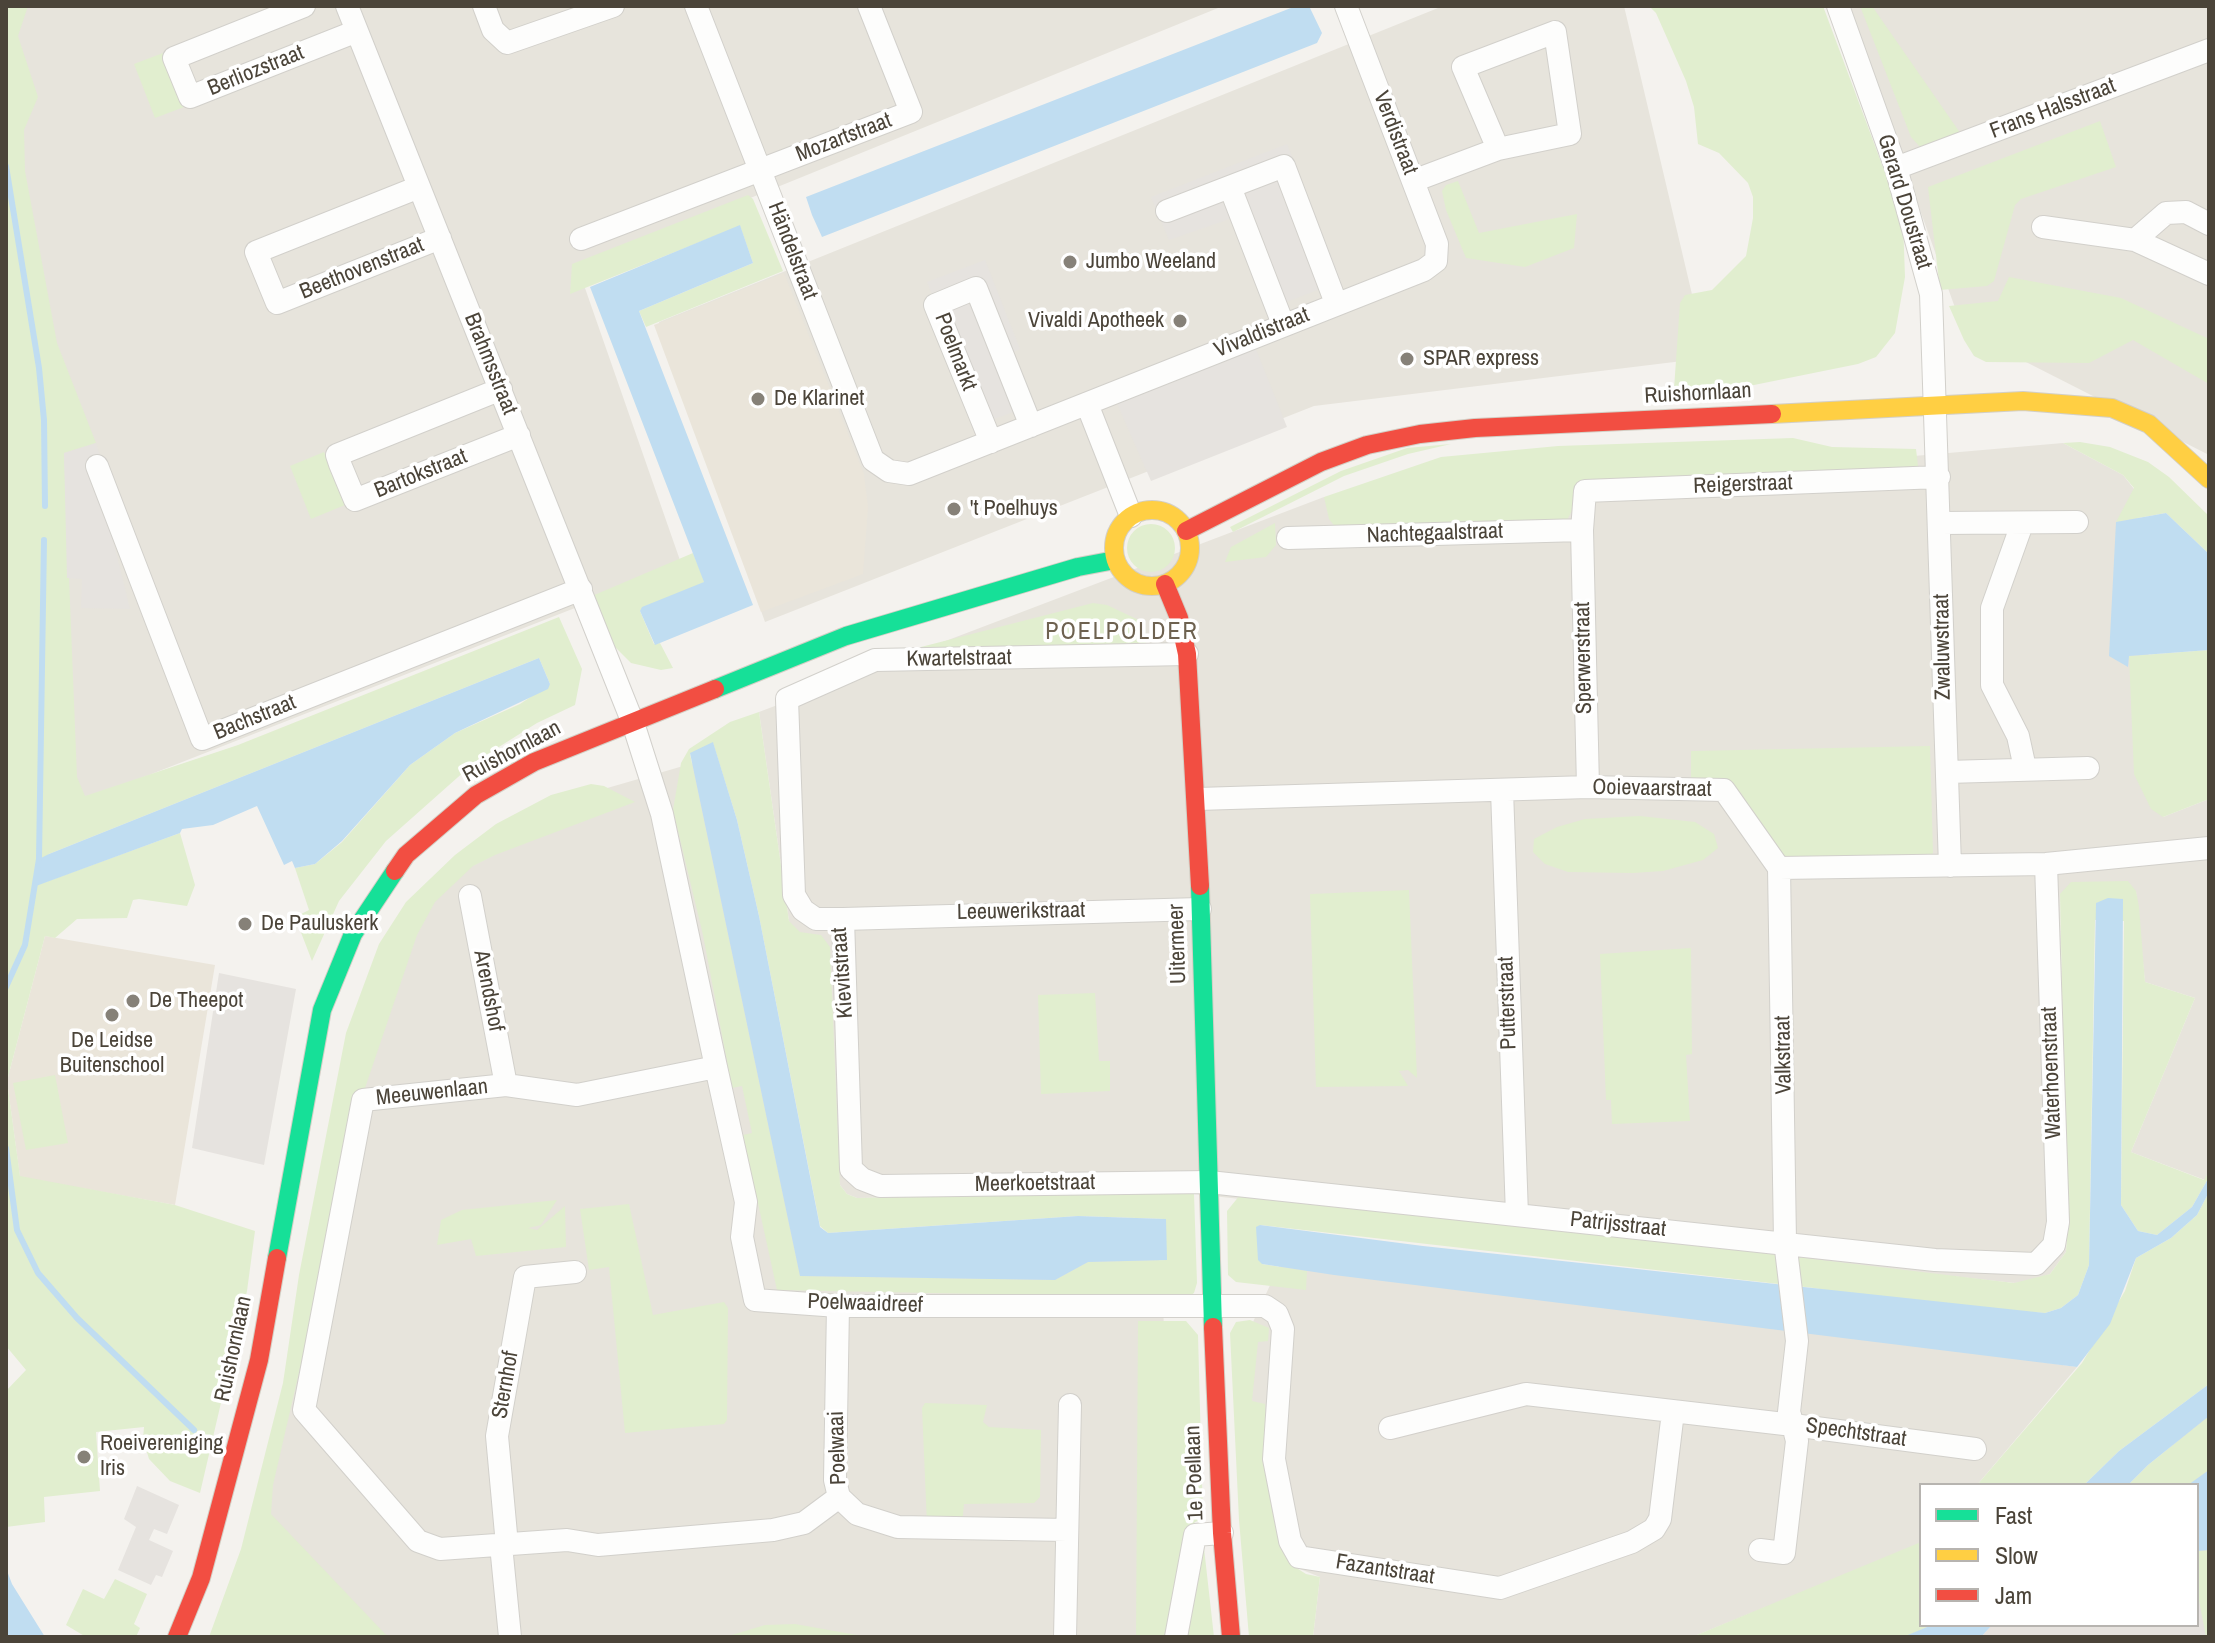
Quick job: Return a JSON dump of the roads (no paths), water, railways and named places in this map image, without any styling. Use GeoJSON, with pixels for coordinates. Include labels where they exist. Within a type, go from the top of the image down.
{"type":"FeatureCollection","features":[{"type":"Feature","properties":{"kind":"main road","name":"Ruishornlaan"},"geometry":{"type":"LineString","coordinates":[[1186,531],[1321,462],[1367,445],[1420,434],[1475,428],[1937,404],[2023,401],[2112,408],[2149,424],[2209,479]]}},
{"type":"Feature","properties":{"kind":"main road"},"geometry":{"type":"LineString","coordinates":[[1149,510],[1162,511],[1174,517],[1186,531],[1190,550],[1188,563],[1176,578],[1165,584],[1150,587],[1135,583],[1123,573],[1115,560],[1116,535],[1131,516],[1149,510]]}},
{"type":"Feature","properties":{"kind":"main road","name":"Ruishornlaan"},"geometry":{"type":"LineString","coordinates":[[177,1637],[201,1578],[259,1360],[322,1010],[353,934],[406,855],[476,795],[534,762],[846,636],[1078,567],[1115,560]]}},
{"type":"Feature","properties":{"kind":"main road","name":"Uitermeer"},"geometry":{"type":"LineString","coordinates":[[1165,584],[1176,607],[1187,654],[1198,799],[1212,1306]]}},
{"type":"Feature","properties":{"kind":"main road","name":"1e Poellaan"},"geometry":{"type":"LineString","coordinates":[[1212,1306],[1222,1533],[1231,1637]]}},
{"type":"Feature","properties":{"kind":"street","name":"Berliozstraat"},"geometry":{"type":"LineString","coordinates":[[304,6],[174,58],[190,97],[357,31]]}},
{"type":"Feature","properties":{"kind":"street","name":"Brahmsstraat"},"geometry":{"type":"LineString","coordinates":[[347,6],[633,723]]}},
{"type":"Feature","properties":{"kind":"street"},"geometry":{"type":"LineString","coordinates":[[484,6],[493,30],[507,43],[613,6]]}},
{"type":"Feature","properties":{"kind":"street","name":"Händelstraat"},"geometry":{"type":"LineString","coordinates":[[696,6],[873,460],[889,471],[909,474]]}},
{"type":"Feature","properties":{"kind":"street","name":"Mozartstraat"},"geometry":{"type":"LineString","coordinates":[[761,171],[911,112],[869,6]]}},
{"type":"Feature","properties":{"kind":"street","name":"Verdistraat"},"geometry":{"type":"LineString","coordinates":[[1346,6],[1437,244],[1436,261]]}},
{"type":"Feature","properties":{"kind":"street","name":"Gerard Doustraat"},"geometry":{"type":"LineString","coordinates":[[1838,6],[1896,168],[1931,294],[1937,404]]}},
{"type":"Feature","properties":{"kind":"street"},"geometry":{"type":"LineString","coordinates":[[1413,181],[1498,149],[1570,134],[1555,32],[1463,67],[1498,149]]}},
{"type":"Feature","properties":{"kind":"street","name":"Frans Halsstraat"},"geometry":{"type":"LineString","coordinates":[[1896,168],[2209,50]]}},
{"type":"Feature","properties":{"kind":"street"},"geometry":{"type":"LineString","coordinates":[[1167,211],[1284,166],[1336,303]]}},
{"type":"Feature","properties":{"kind":"street"},"geometry":{"type":"LineString","coordinates":[[581,239],[761,171]]}},
{"type":"Feature","properties":{"kind":"street","name":"Beethovenstraat"},"geometry":{"type":"LineString","coordinates":[[419,187],[256,252],[277,303],[440,238]]}},
{"type":"Feature","properties":{"kind":"street"},"geometry":{"type":"LineString","coordinates":[[1230,187],[1283,324]]}},
{"type":"Feature","properties":{"kind":"street"},"geometry":{"type":"LineString","coordinates":[[2135,240],[2166,213],[2186,212],[2209,224]]}},
{"type":"Feature","properties":{"kind":"street"},"geometry":{"type":"LineString","coordinates":[[2043,227],[2135,240],[2209,274]]}},
{"type":"Feature","properties":{"kind":"street","name":"Vivaldistraat"},"geometry":{"type":"LineString","coordinates":[[909,474],[1424,270],[1436,261]]}},
{"type":"Feature","properties":{"kind":"street","name":"Poelmarkt"},"geometry":{"type":"LineString","coordinates":[[991,442],[935,305],[976,288],[1031,426]]}},
{"type":"Feature","properties":{"kind":"street","name":"Bartokstraat"},"geometry":{"type":"LineString","coordinates":[[501,389],[337,455],[355,500],[519,435]]}},
{"type":"Feature","properties":{"kind":"street"},"geometry":{"type":"LineString","coordinates":[[1087,404],[1131,516]]}},
{"type":"Feature","properties":{"kind":"street","name":"Zwaluwstraat"},"geometry":{"type":"LineString","coordinates":[[1937,404],[1950,866]]}},
{"type":"Feature","properties":{"kind":"street","name":"Bachstraat"},"geometry":{"type":"LineString","coordinates":[[97,466],[202,739],[581,589]]}},
{"type":"Feature","properties":{"kind":"street","name":"Reigerstraat"},"geometry":{"type":"LineString","coordinates":[[1582,530],[1585,491],[1939,477]]}},
{"type":"Feature","properties":{"kind":"street"},"geometry":{"type":"LineString","coordinates":[[1940,523],[2077,522]]}},
{"type":"Feature","properties":{"kind":"street"},"geometry":{"type":"LineString","coordinates":[[2022,524],[1992,608],[1992,685],[2018,736],[2025,768]]}},
{"type":"Feature","properties":{"kind":"street","name":"Nachtegaalstraat"},"geometry":{"type":"LineString","coordinates":[[1288,538],[1582,530]]}},
{"type":"Feature","properties":{"kind":"street","name":"Sperwerstraat"},"geometry":{"type":"LineString","coordinates":[[1582,530],[1588,787]]}},
{"type":"Feature","properties":{"kind":"street","name":"Kwartelstraat"},"geometry":{"type":"LineString","coordinates":[[787,699],[875,660],[1187,654]]}},
{"type":"Feature","properties":{"kind":"street","name":"Kievitstraat"},"geometry":{"type":"LineString","coordinates":[[787,699],[794,895],[803,910],[816,919],[843,919],[851,1169],[862,1179]]}},
{"type":"Feature","properties":{"kind":"street"},"geometry":{"type":"LineString","coordinates":[[633,723],[662,814],[716,1067]]}},
{"type":"Feature","properties":{"kind":"street"},"geometry":{"type":"LineString","coordinates":[[1947,772],[2088,768]]}},
{"type":"Feature","properties":{"kind":"street","name":"Ooievaarstraat"},"geometry":{"type":"LineString","coordinates":[[1198,799],[1588,787],[1724,790],[1779,868]]}},
{"type":"Feature","properties":{"kind":"street","name":"Putterstraat"},"geometry":{"type":"LineString","coordinates":[[1502,790],[1517,1215]]}},
{"type":"Feature","properties":{"kind":"street"},"geometry":{"type":"LineString","coordinates":[[1779,868],[2046,864],[2209,848]]}},
{"type":"Feature","properties":{"kind":"street","name":"Waterhoenstraat"},"geometry":{"type":"LineString","coordinates":[[2026,1267],[2047,1256],[2054,1245],[2058,1222],[2046,864]]}},
{"type":"Feature","properties":{"kind":"street","name":"Valkstraat"},"geometry":{"type":"LineString","coordinates":[[1779,868],[1785,1241]]}},
{"type":"Feature","properties":{"kind":"street","name":"Arendshof"},"geometry":{"type":"LineString","coordinates":[[470,896],[506,1085]]}},
{"type":"Feature","properties":{"kind":"street","name":"Leeuwerikstraat"},"geometry":{"type":"LineString","coordinates":[[843,919],[1200,909]]}},
{"type":"Feature","properties":{"kind":"street","name":"Meeuwenlaan"},"geometry":{"type":"LineString","coordinates":[[716,1067],[577,1095],[506,1085],[363,1100],[304,1410],[418,1541],[440,1549],[567,1540],[598,1545],[773,1530],[804,1523],[839,1497]]}},
{"type":"Feature","properties":{"kind":"street","name":"Poelwaaidreef"},"geometry":{"type":"LineString","coordinates":[[716,1067],[746,1202],[742,1237],[755,1300],[838,1306],[1212,1306]]}},
{"type":"Feature","properties":{"kind":"street","name":"Meerkoetstraat"},"geometry":{"type":"LineString","coordinates":[[862,1179],[880,1186],[1209,1182]]}},
{"type":"Feature","properties":{"kind":"street","name":"Patrijsstraat"},"geometry":{"type":"LineString","coordinates":[[1209,1182],[2026,1267]]}},
{"type":"Feature","properties":{"kind":"street"},"geometry":{"type":"LineString","coordinates":[[1390,1428],[1515,1395],[1793,1425],[1789,1412],[1797,1341],[1785,1241]]}},
{"type":"Feature","properties":{"kind":"street","name":"Sternhof"},"geometry":{"type":"LineString","coordinates":[[504,1545],[497,1436],[525,1277],[575,1272]]}},
{"type":"Feature","properties":{"kind":"street","name":"Poelwaai"},"geometry":{"type":"LineString","coordinates":[[838,1306],[835,1480],[839,1497],[857,1514],[898,1527],[1067,1530]]}},
{"type":"Feature","properties":{"kind":"street","name":"Fazantstraat"},"geometry":{"type":"LineString","coordinates":[[1212,1306],[1265,1306],[1277,1314],[1283,1329],[1274,1459],[1290,1541],[1299,1557],[1500,1588],[1632,1542],[1654,1529],[1660,1519],[1673,1412]]}},
{"type":"Feature","properties":{"kind":"street"},"geometry":{"type":"LineString","coordinates":[[1065,1637],[1070,1405]]}},
{"type":"Feature","properties":{"kind":"street","name":"Spechtstraat"},"geometry":{"type":"LineString","coordinates":[[1760,1550],[1784,1553],[1797,1441],[1793,1425],[1975,1449]]}},
{"type":"Feature","properties":{"kind":"street"},"geometry":{"type":"LineString","coordinates":[[1176,1637],[1195,1535],[1222,1533]]}},
{"type":"Feature","properties":{"kind":"street"},"geometry":{"type":"LineString","coordinates":[[504,1545],[510,1637]]}},
{"type":"Feature","properties":{"kind":"water"},"geometry":{"type":"Polygon","coordinates":[[[1296,6],[1310,8],[1322,33],[1317,43],[822,237],[806,197],[1296,6]]]}},
{"type":"Feature","properties":{"kind":"water"},"geometry":{"type":"Polygon","coordinates":[[[740,225],[753,263],[639,311],[753,605],[655,645],[640,611],[642,607],[704,582],[590,287],[740,225]]]}},
{"type":"Feature","properties":{"kind":"water"},"geometry":{"type":"Polygon","coordinates":[[[2166,513],[2209,554],[2209,650],[2129,656],[2128,667],[2109,656],[2116,522],[2166,513]]]}},
{"type":"Feature","properties":{"kind":"water"},"geometry":{"type":"Polygon","coordinates":[[[539,658],[550,684],[548,689],[455,733],[410,765],[342,841],[315,864],[295,868],[292,861],[284,865],[257,806],[213,825],[182,829],[180,833],[36,886],[39,859],[49,854],[539,658]]]}},
{"type":"Feature","properties":{"kind":"water"},"geometry":{"type":"Polygon","coordinates":[[[713,742],[737,820],[759,916],[820,1227],[828,1233],[1078,1216],[1166,1219],[1167,1260],[1088,1262],[1055,1280],[800,1276],[690,753],[713,742]]]}},
{"type":"Feature","properties":{"kind":"water"},"geometry":{"type":"Polygon","coordinates":[[[2108,898],[2123,899],[2121,1205],[2138,1231],[2157,1235],[2192,1207],[2209,1177],[2209,1192],[2197,1215],[2171,1238],[2136,1258],[2110,1324],[2077,1367],[1334,1275],[1262,1264],[1258,1260],[1256,1227],[1260,1225],[1423,1246],[2045,1313],[2061,1308],[2078,1295],[2089,1265],[2096,903],[2108,898]]]}},
{"type":"Feature","properties":{"kind":"water"},"geometry":{"type":"Polygon","coordinates":[[[2209,1384],[2209,1416],[2130,1483],[2086,1483],[2119,1451],[2209,1384]]]}},
{"type":"Feature","properties":{"kind":"water"},"geometry":{"type":"Polygon","coordinates":[[[2209,1470],[2209,1550],[2199,1551],[2199,1483],[2191,1483],[2209,1470]]]}},
{"type":"Feature","properties":{"kind":"water"},"geometry":{"type":"Polygon","coordinates":[[[6,1568],[12,1584],[45,1637],[6,1637],[6,1568]]]}},
{"type":"Feature","properties":{"kind":"water"},"geometry":{"type":"Polygon","coordinates":[[[1927,1627],[1990,1627],[1981,1637],[1903,1637],[1927,1627]]]}},
{"type":"Feature","properties":{"kind":"waterway"},"geometry":{"type":"LineString","coordinates":[[6,166],[39,368],[44,420],[45,506]]}},
{"type":"Feature","properties":{"kind":"waterway"},"geometry":{"type":"LineString","coordinates":[[6,987],[25,945],[39,859],[44,540]]}},
{"type":"Feature","properties":{"kind":"waterway"},"geometry":{"type":"LineString","coordinates":[[6,1148],[17,1230],[38,1273],[77,1318],[194,1430]]}},
{"type":"Feature","properties":{"kind":"place","name":"Jumbo Weeland"},"geometry":{"type":"Point","coordinates":[1070,262]}},
{"type":"Feature","properties":{"kind":"place","name":"Vivaldi Apotheek"},"geometry":{"type":"Point","coordinates":[1180,321]}},
{"type":"Feature","properties":{"kind":"place","name":"SPAR express"},"geometry":{"type":"Point","coordinates":[1407,359]}},
{"type":"Feature","properties":{"kind":"place","name":"De Klarinet"},"geometry":{"type":"Point","coordinates":[758,399]}},
{"type":"Feature","properties":{"kind":"place","name":"'t Poelhuys"},"geometry":{"type":"Point","coordinates":[954,509]}},
{"type":"Feature","properties":{"kind":"place","name":"De Pauluskerk"},"geometry":{"type":"Point","coordinates":[245,924]}},
{"type":"Feature","properties":{"kind":"place","name":"De Theepot"},"geometry":{"type":"Point","coordinates":[133,1001]}},
{"type":"Feature","properties":{"kind":"place","name":"De Leidse Buitenschool"},"geometry":{"type":"Point","coordinates":[112,1015]}},
{"type":"Feature","properties":{"kind":"place","name":"Roeivereniging Iris"},"geometry":{"type":"Point","coordinates":[84,1457]}},
{"type":"Feature","properties":{"kind":"district","name":"POELPOLDER"},"geometry":{"type":"Point","coordinates":[1122,633]}}]}
